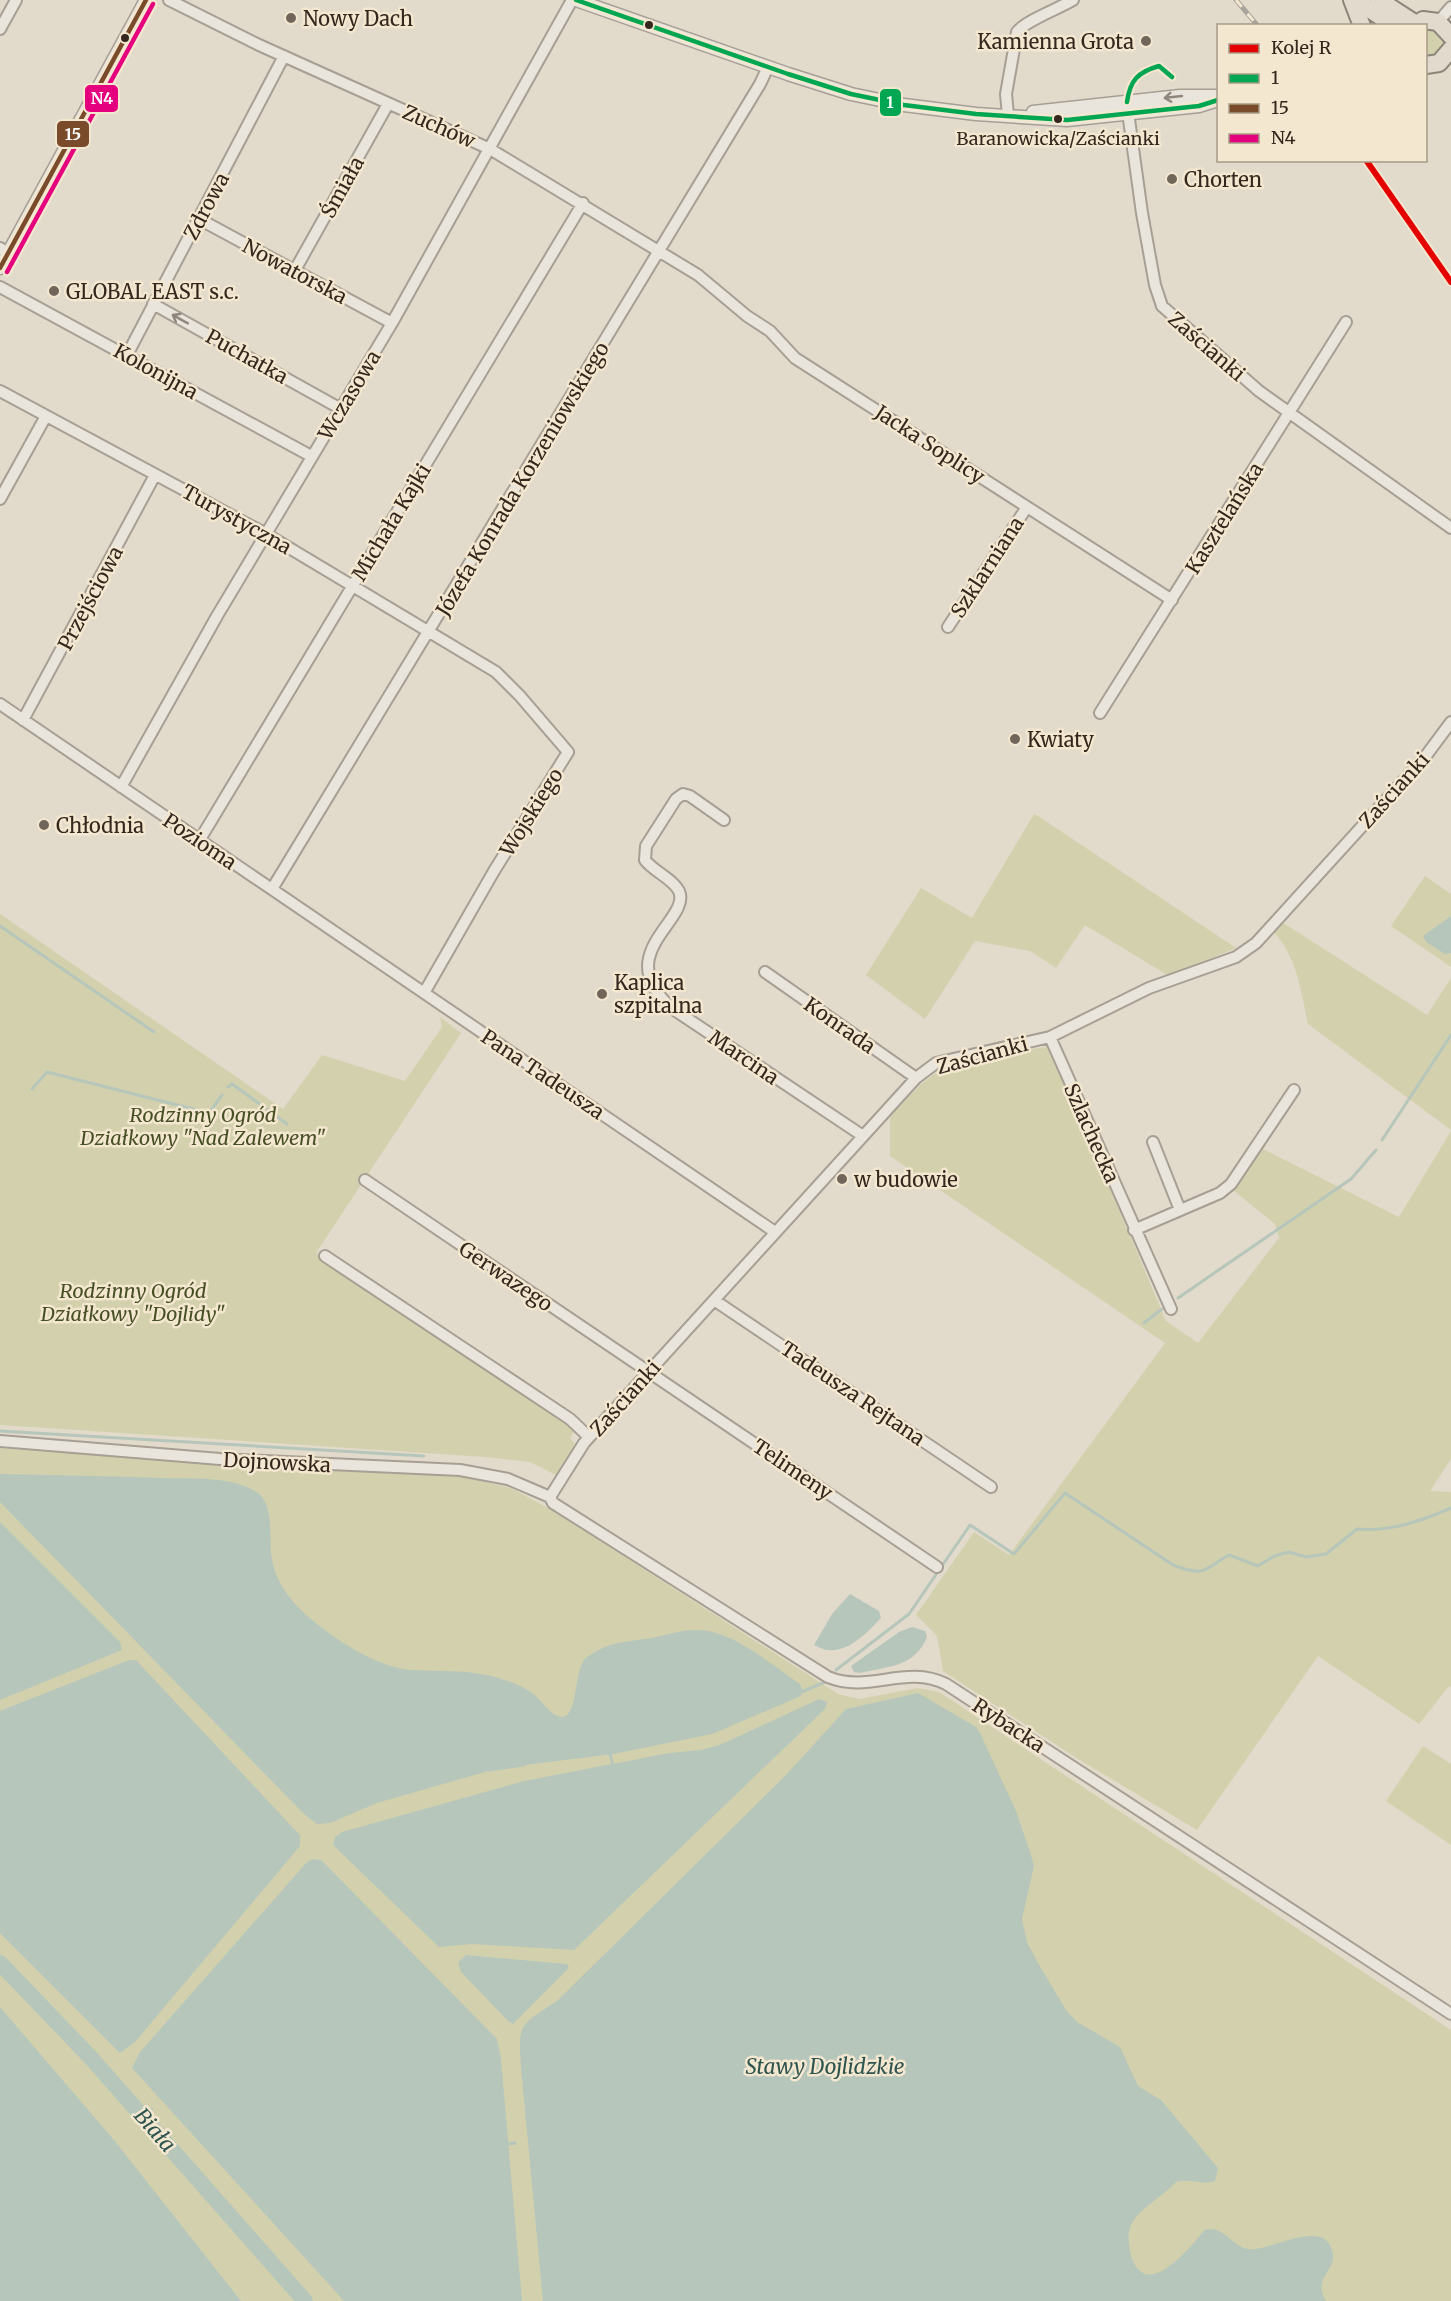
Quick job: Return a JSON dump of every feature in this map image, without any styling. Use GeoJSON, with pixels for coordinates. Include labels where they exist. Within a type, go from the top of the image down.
{"type":"FeatureCollection","features":[{"type":"Feature","properties":{"kind":"main road"},"geometry":{"type":"LineString","coordinates":[[1354,0],[1361,24]]}},
{"type":"Feature","properties":{"kind":"main road"},"geometry":{"type":"LineString","coordinates":[[1354,0],[1391,24]]}},
{"type":"Feature","properties":{"kind":"main road"},"geometry":{"type":"LineString","coordinates":[[1379,0],[1414,24]]}},
{"type":"Feature","properties":{"kind":"main road"},"geometry":{"type":"LineString","coordinates":[[1417,24],[1423,21],[1447,29]]}},
{"type":"Feature","properties":{"kind":"main road"},"geometry":{"type":"LineString","coordinates":[[1427,65],[1438,63],[1450,52]]}},
{"type":"Feature","properties":{"kind":"street"},"geometry":{"type":"LineString","coordinates":[[0,29],[16,0]]}},
{"type":"Feature","properties":{"kind":"street"},"geometry":{"type":"LineString","coordinates":[[0,268],[4,250],[146,0]]}},
{"type":"Feature","properties":{"kind":"street","name":"Zuchów"},"geometry":{"type":"LineString","coordinates":[[169,0],[284,56],[490,149],[583,203],[698,275]]}},
{"type":"Feature","properties":{"kind":"street"},"geometry":{"type":"LineString","coordinates":[[574,0],[851,94],[904,105],[976,114],[1008,115],[1128,108],[1180,96],[1217,98]]}},
{"type":"Feature","properties":{"kind":"street","name":"Wczasowa"},"geometry":{"type":"LineString","coordinates":[[121,787],[311,456],[392,323],[574,0]]}},
{"type":"Feature","properties":{"kind":"street"},"geometry":{"type":"LineString","coordinates":[[1008,115],[1006,94],[1017,32],[1023,24],[1050,14],[1073,0]]}},
{"type":"Feature","properties":{"kind":"street"},"geometry":{"type":"LineString","coordinates":[[1447,29],[1451,7]]}},
{"type":"Feature","properties":{"kind":"street","name":"Zdrowa"},"geometry":{"type":"LineString","coordinates":[[127,354],[284,56]]}},
{"type":"Feature","properties":{"kind":"street","name":"Józefa Konrada Korzeniowskiego"},"geometry":{"type":"LineString","coordinates":[[272,889],[429,633],[760,84],[768,67]]}},
{"type":"Feature","properties":{"kind":"street","name":"Śmiała"},"geometry":{"type":"LineString","coordinates":[[295,270],[388,104]]}},
{"type":"Feature","properties":{"kind":"street","name":"Zaścianki"},"geometry":{"type":"LineString","coordinates":[[1128,108],[1145,233],[1155,285],[1162,306],[1232,369],[1451,528]]}},
{"type":"Feature","properties":{"kind":"street","name":"Michała Kajki"},"geometry":{"type":"LineString","coordinates":[[200,841],[583,203]]}},
{"type":"Feature","properties":{"kind":"street","name":"Nowatorska"},"geometry":{"type":"LineString","coordinates":[[199,219],[392,323]]}},
{"type":"Feature","properties":{"kind":"street","name":"Jacka Soplicy"},"geometry":{"type":"LineString","coordinates":[[698,275],[747,316],[770,331],[795,358],[1172,600]]}},
{"type":"Feature","properties":{"kind":"street","name":"Kolonijna"},"geometry":{"type":"LineString","coordinates":[[0,287],[311,456]]}},
{"type":"Feature","properties":{"kind":"street","name":"Puchatka"},"geometry":{"type":"LineString","coordinates":[[153,304],[341,409]]}},
{"type":"Feature","properties":{"kind":"street","name":"Kasztelańska"},"geometry":{"type":"LineString","coordinates":[[1100,713],[1347,322]]}},
{"type":"Feature","properties":{"kind":"street","name":"Turystyczna"},"geometry":{"type":"LineString","coordinates":[[0,391],[266,534],[468,656]]}},
{"type":"Feature","properties":{"kind":"street"},"geometry":{"type":"LineString","coordinates":[[0,499],[46,416]]}},
{"type":"Feature","properties":{"kind":"street","name":"Przejściowa"},"geometry":{"type":"LineString","coordinates":[[23,720],[155,475]]}},
{"type":"Feature","properties":{"kind":"street","name":"Szklarniana"},"geometry":{"type":"LineString","coordinates":[[948,627],[1027,507]]}},
{"type":"Feature","properties":{"kind":"street","name":"Wojskiego"},"geometry":{"type":"LineString","coordinates":[[424,993],[568,752],[509,684],[468,656]]}},
{"type":"Feature","properties":{"kind":"street","name":"Pozioma"},"geometry":{"type":"LineString","coordinates":[[0,704],[312,915]]}},
{"type":"Feature","properties":{"kind":"street","name":"Zaścianki"},"geometry":{"type":"LineString","coordinates":[[550,1497],[590,1437],[916,1078],[936,1064],[1050,1037],[1149,988],[1236,957],[1256,943],[1425,757],[1451,722]]}},
{"type":"Feature","properties":{"kind":"street","name":"Marcina"},"geometry":{"type":"LineString","coordinates":[[724,820],[690,796],[683,794],[676,799],[646,846],[645,860],[674,885],[680,898],[679,905],[657,938],[649,957],[648,972],[654,988],[673,1009],[863,1136]]}},
{"type":"Feature","properties":{"kind":"street","name":"Pana Tadeusza"},"geometry":{"type":"LineString","coordinates":[[312,915],[775,1232]]}},
{"type":"Feature","properties":{"kind":"street","name":"Konrada"},"geometry":{"type":"LineString","coordinates":[[765,972],[916,1078]]}},
{"type":"Feature","properties":{"kind":"street","name":"Szlachecka"},"geometry":{"type":"LineString","coordinates":[[1050,1037],[1171,1309]]}},
{"type":"Feature","properties":{"kind":"street"},"geometry":{"type":"LineString","coordinates":[[1134,1230],[1220,1193],[1231,1184],[1294,1090]]}},
{"type":"Feature","properties":{"kind":"street"},"geometry":{"type":"LineString","coordinates":[[1154,1142],[1180,1210]]}},
{"type":"Feature","properties":{"kind":"street","name":"Gerwazego"},"geometry":{"type":"LineString","coordinates":[[365,1180],[648,1372]]}},
{"type":"Feature","properties":{"kind":"street"},"geometry":{"type":"LineString","coordinates":[[325,1256],[570,1419],[590,1437]]}},
{"type":"Feature","properties":{"kind":"street","name":"Tadeusza Rejtana"},"geometry":{"type":"LineString","coordinates":[[714,1300],[991,1487]]}},
{"type":"Feature","properties":{"kind":"street","name":"Telimeny"},"geometry":{"type":"LineString","coordinates":[[648,1372],[938,1567]]}},
{"type":"Feature","properties":{"kind":"street","name":"Dojnowska"},"geometry":{"type":"LineString","coordinates":[[0,1441],[220,1459],[460,1470],[508,1479],[550,1497]]}},
{"type":"Feature","properties":{"kind":"street","name":"Rybacka"},"geometry":{"type":"LineString","coordinates":[[550,1497],[553,1503],[828,1677],[853,1684],[917,1675],[946,1684],[1451,2014]]}},
{"type":"Feature","properties":{"kind":"green space"},"geometry":{"type":"Polygon","coordinates":[[[1427,29],[1434,29],[1443,37],[1444,47],[1434,57],[1427,57],[1427,29]]]}},
{"type":"Feature","properties":{"kind":"green space"},"geometry":{"type":"Polygon","coordinates":[[[1034,814],[1236,948],[1169,976],[1085,925],[1056,968],[1030,951],[975,941],[925,1019],[866,975],[921,888],[972,918],[1034,814]]]}},
{"type":"Feature","properties":{"kind":"green space"},"geometry":{"type":"Polygon","coordinates":[[[1425,876],[1451,894],[1451,967],[1391,926],[1425,876]]]}},
{"type":"Feature","properties":{"kind":"green space","name":"Rodzinny Ogród Działkowy \"Dojlidy\""},"geometry":{"type":"Polygon","coordinates":[[[0,914],[283,1109],[322,1055],[405,1081],[442,1027],[440,1017],[461,1033],[316,1253],[575,1430],[570,1438],[575,1444],[556,1475],[530,1462],[486,1457],[0,1425],[0,914]]]}},
{"type":"Feature","properties":{"kind":"green space"},"geometry":{"type":"Polygon","coordinates":[[[1282,922],[1427,1015],[1451,978],[1451,1130],[1308,1024],[1293,964],[1274,932],[1282,922]]]}},
{"type":"Feature","properties":{"kind":"green space"},"geometry":{"type":"Polygon","coordinates":[[[1050,1046],[1166,1321],[1198,1343],[1279,1238],[1275,1224],[1234,1191],[1263,1149],[1399,1217],[1451,1131],[1451,1459],[1430,1491],[1451,1492],[1451,1687],[1449,1686],[1419,1724],[1318,1656],[1197,1830],[1078,1759],[943,1671],[937,1636],[916,1615],[974,1532],[1009,1555],[1165,1343],[890,1156],[890,1117],[916,1089],[933,1075],[973,1060],[1050,1046]]]}},
{"type":"Feature","properties":{"kind":"green space"},"geometry":{"type":"Polygon","coordinates":[[[0,1448],[458,1476],[511,1488],[555,1512],[838,1694],[859,1699],[918,1688],[939,1692],[1451,2030],[1451,2301],[0,2301],[0,1448]]]}},
{"type":"Feature","properties":{"kind":"green space"},"geometry":{"type":"Polygon","coordinates":[[[1423,1746],[1451,1764],[1451,1845],[1386,1801],[1423,1746]]]}},
{"type":"Feature","properties":{"kind":"water"},"geometry":{"type":"Polygon","coordinates":[[[1451,916],[1451,953],[1445,954],[1426,942],[1423,936],[1451,916]]]}},
{"type":"Feature","properties":{"kind":"water"},"geometry":{"type":"Polygon","coordinates":[[[0,1474],[198,1479],[245,1486],[262,1497],[266,1504],[270,1522],[272,1560],[282,1586],[302,1610],[330,1634],[364,1655],[398,1668],[480,1674],[513,1683],[532,1693],[558,1716],[565,1716],[570,1712],[579,1672],[587,1657],[618,1643],[690,1630],[724,1636],[751,1650],[800,1684],[801,1696],[712,1734],[614,1754],[499,1768],[377,1803],[330,1823],[317,1824],[304,1814],[0,1502],[0,1474]]]}},
{"type":"Feature","properties":{"kind":"water"},"geometry":{"type":"Polygon","coordinates":[[[0,1522],[120,1642],[122,1650],[0,1700],[0,1522]]]}},
{"type":"Feature","properties":{"kind":"water"},"geometry":{"type":"Polygon","coordinates":[[[850,1594],[879,1611],[881,1618],[850,1645],[833,1650],[814,1645],[832,1614],[850,1594]]]}},
{"type":"Feature","properties":{"kind":"water"},"geometry":{"type":"Polygon","coordinates":[[[912,1627],[925,1631],[927,1637],[916,1654],[900,1664],[860,1673],[854,1672],[851,1666],[899,1632],[912,1627]]]}},
{"type":"Feature","properties":{"kind":"water"},"geometry":{"type":"Polygon","coordinates":[[[129,1660],[136,1660],[300,1835],[300,1846],[135,2042],[120,2053],[0,1933],[0,1711],[129,1660]]]}},
{"type":"Feature","properties":{"kind":"water","name":"Stawy Dojlidzkie"},"geometry":{"type":"Polygon","coordinates":[[[918,1693],[976,1727],[980,1733],[1016,1811],[1034,1866],[1022,1919],[1027,1942],[1066,2010],[1077,2022],[1120,2047],[1138,2086],[1161,2100],[1218,2168],[1215,2181],[1176,2182],[1146,2207],[1132,2223],[1129,2241],[1132,2259],[1139,2270],[1148,2274],[1159,2272],[1169,2266],[1205,2230],[1222,2232],[1236,2244],[1248,2249],[1257,2249],[1306,2236],[1318,2236],[1327,2241],[1333,2257],[1322,2285],[1326,2301],[543,2301],[521,2068],[520,2042],[524,2027],[528,2021],[557,2001],[786,1775],[846,1709],[918,1693]]]}},
{"type":"Feature","properties":{"kind":"water"},"geometry":{"type":"Polygon","coordinates":[[[819,1699],[827,1702],[825,1709],[574,1950],[472,1944],[439,1947],[333,1845],[335,1837],[342,1832],[524,1781],[669,1753],[701,1750],[722,1744],[819,1699]]]}},
{"type":"Feature","properties":{"kind":"water"},"geometry":{"type":"Polygon","coordinates":[[[313,1859],[321,1860],[497,2039],[501,2059],[522,2301],[344,2301],[132,2068],[140,2052],[307,1862],[313,1859]]]}},
{"type":"Feature","properties":{"kind":"water"},"geometry":{"type":"Polygon","coordinates":[[[466,1955],[567,1964],[569,1968],[513,2024],[461,1972],[458,1962],[466,1955]]]}},
{"type":"Feature","properties":{"kind":"water"},"geometry":{"type":"Polygon","coordinates":[[[0,2007],[114,2140],[241,2301],[0,2301],[0,2007]]]}},
{"type":"Feature","properties":{"kind":"waterway"},"geometry":{"type":"LineString","coordinates":[[0,926],[154,1032]]}},
{"type":"Feature","properties":{"kind":"waterway"},"geometry":{"type":"LineString","coordinates":[[1382,1140],[1451,1035]]}},
{"type":"Feature","properties":{"kind":"waterway"},"geometry":{"type":"LineString","coordinates":[[32,1089],[47,1072],[209,1113],[222,1095]]}},
{"type":"Feature","properties":{"kind":"waterway"},"geometry":{"type":"LineString","coordinates":[[228,1087],[232,1084],[287,1124]]}},
{"type":"Feature","properties":{"kind":"waterway"},"geometry":{"type":"LineString","coordinates":[[1178,1298],[1351,1179],[1376,1150]]}},
{"type":"Feature","properties":{"kind":"waterway"},"geometry":{"type":"LineString","coordinates":[[1144,1323],[1162,1309]]}},
{"type":"Feature","properties":{"kind":"waterway"},"geometry":{"type":"LineString","coordinates":[[0,1431],[424,1456]]}},
{"type":"Feature","properties":{"kind":"waterway"},"geometry":{"type":"LineString","coordinates":[[836,1670],[909,1614],[970,1525],[1014,1554],[1065,1493],[1173,1565],[1192,1571],[1208,1568],[1229,1555],[1258,1566],[1274,1556],[1289,1552],[1306,1557],[1326,1554],[1357,1529],[1393,1527],[1451,1508]]}},
{"type":"Feature","properties":{"kind":"waterway"},"geometry":{"type":"LineString","coordinates":[[799,1693],[825,1682]]}},
{"type":"Feature","properties":{"kind":"waterway"},"geometry":{"type":"LineString","coordinates":[[610,1754],[613,1766]]}},
{"type":"Feature","properties":{"kind":"waterway"},"geometry":{"type":"LineString","coordinates":[[489,1770],[524,1765]]}},
{"type":"Feature","properties":{"kind":"waterway","name":"Biała"},"geometry":{"type":"LineString","coordinates":[[0,1963],[92,2059],[305,2301]]}},
{"type":"Feature","properties":{"kind":"waterway"},"geometry":{"type":"LineString","coordinates":[[144,2117],[152,2109]]}},
{"type":"Feature","properties":{"kind":"waterway"},"geometry":{"type":"LineString","coordinates":[[509,2144],[515,2143]]}},
{"type":"Feature","properties":{"kind":"railway"},"geometry":{"type":"LineString","coordinates":[[1236,0],[1256,24]]}},
{"type":"Feature","properties":{"kind":"rail line","name":"R"},"geometry":{"type":"LineString","coordinates":[[1367,162],[1451,282]]}},
{"type":"Feature","properties":{"kind":"transit line","name":"15"},"geometry":{"type":"LineString","coordinates":[[0,268],[146,0]]}},
{"type":"Feature","properties":{"kind":"transit line","name":"1"},"geometry":{"type":"LineString","coordinates":[[576,0],[788,74],[851,94],[904,105],[976,114],[1067,120],[1199,106],[1217,100]]}},
{"type":"Feature","properties":{"kind":"transit line","name":"N4"},"geometry":{"type":"LineString","coordinates":[[7,272],[153,4]]}},
{"type":"Feature","properties":{"kind":"transit line","name":"1"},"geometry":{"type":"LineString","coordinates":[[1127,102],[1130,88],[1140,74],[1159,66],[1172,77]]}},
{"type":"Feature","properties":{"kind":"place","name":"Nowy Dach"},"geometry":{"type":"Point","coordinates":[291,18]}},
{"type":"Feature","properties":{"kind":"place","name":"Kamienna Grota"},"geometry":{"type":"Point","coordinates":[1146,41]}},
{"type":"Feature","properties":{"kind":"place","name":"Baranowicka/Zaścianki"},"geometry":{"type":"Point","coordinates":[1058,119]}},
{"type":"Feature","properties":{"kind":"place","name":"Chorten"},"geometry":{"type":"Point","coordinates":[1172,179]}},
{"type":"Feature","properties":{"kind":"place","name":"GLOBAL EAST s.c."},"geometry":{"type":"Point","coordinates":[54,291]}},
{"type":"Feature","properties":{"kind":"place","name":"Kwiaty"},"geometry":{"type":"Point","coordinates":[1015,739]}},
{"type":"Feature","properties":{"kind":"place","name":"Chłodnia"},"geometry":{"type":"Point","coordinates":[44,825]}},
{"type":"Feature","properties":{"kind":"place","name":"Kaplica szpitalna"},"geometry":{"type":"Point","coordinates":[602,994]}},
{"type":"Feature","properties":{"kind":"place","name":"w budowie"},"geometry":{"type":"Point","coordinates":[842,1179]}},
{"type":"Feature","properties":{"kind":"park label","name":"Rodzinny Ogród Działkowy \"Nad Zalewem\""},"geometry":{"type":"Point","coordinates":[203,1126]}}]}
